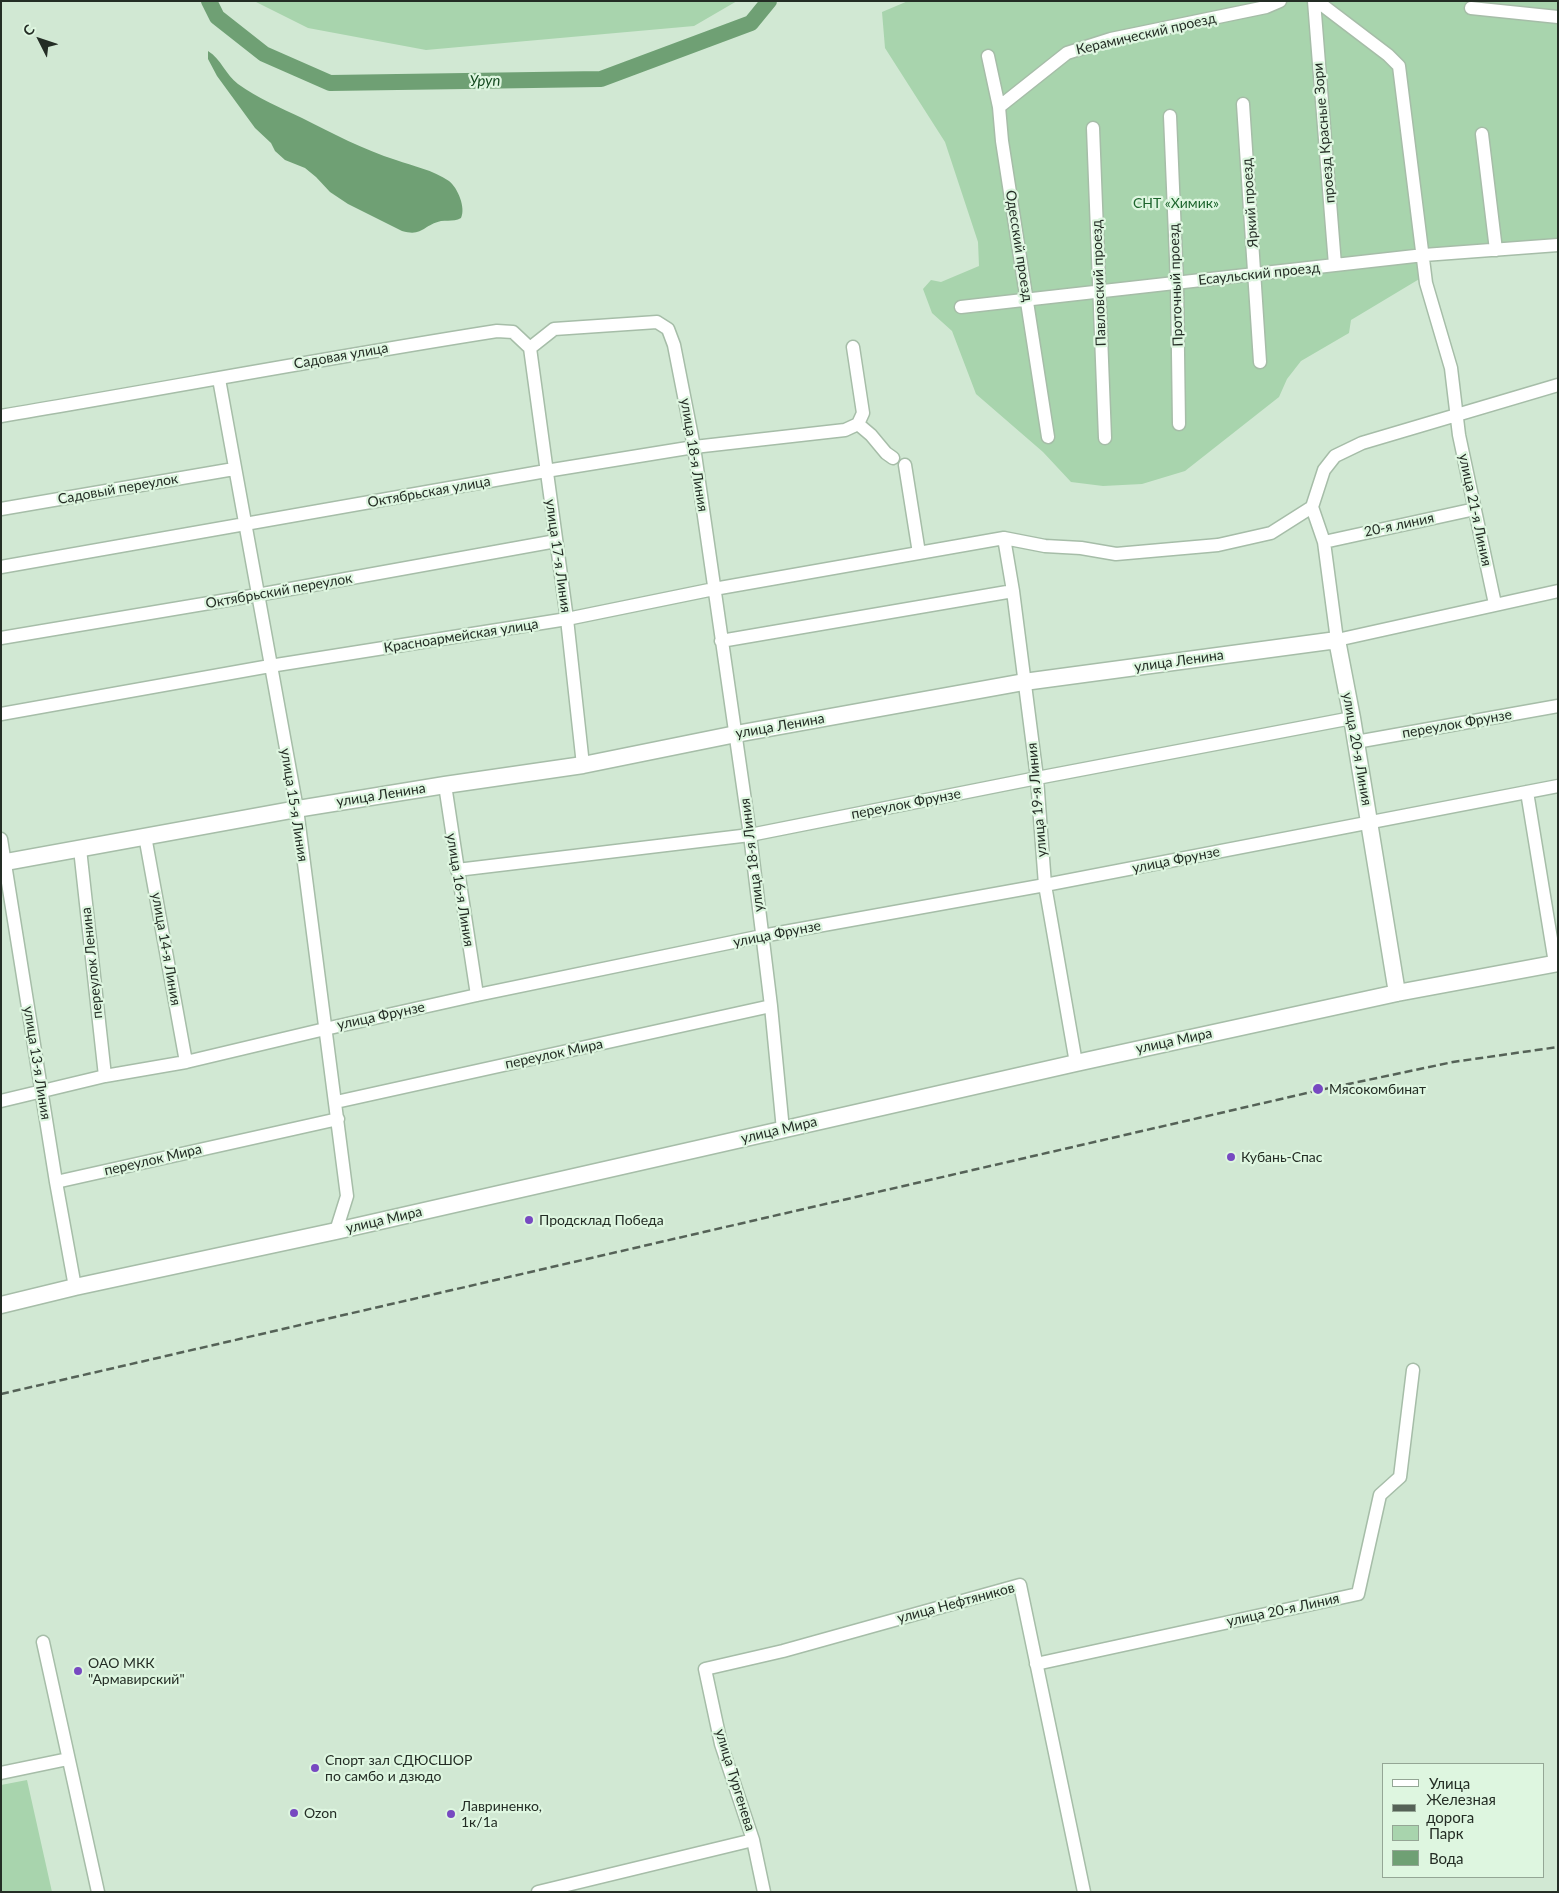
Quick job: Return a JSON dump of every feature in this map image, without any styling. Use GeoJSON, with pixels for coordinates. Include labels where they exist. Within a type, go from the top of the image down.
{"type":"FeatureCollection","features":[{"type":"Feature","properties":{"kind":"main road","name":"улица Ленина"},"geometry":{"type":"LineString","coordinates":[[3,862],[297,809],[583,765],[736,734],[1024,682],[1337,640]]}},
{"type":"Feature","properties":{"kind":"main road","name":"улица 20-я Линия"},"geometry":{"type":"LineString","coordinates":[[1337,640],[1352,718],[1397,993]]}},
{"type":"Feature","properties":{"kind":"main road","name":"улица Мира"},"geometry":{"type":"LineString","coordinates":[[1,1305],[783,1130],[1076,1062],[1397,993],[1556,963]]}},
{"type":"Feature","properties":{"kind":"street","name":"Керамический проезд"},"geometry":{"type":"LineString","coordinates":[[999,107],[1067,53],[1111,39],[1266,8],[1280,1]]}},
{"type":"Feature","properties":{"kind":"street"},"geometry":{"type":"LineString","coordinates":[[1315,1],[1388,55],[1399,66],[1426,283],[1452,368],[1457,414]]}},
{"type":"Feature","properties":{"kind":"street","name":"проезд Красные Зори"},"geometry":{"type":"LineString","coordinates":[[1315,1],[1335,265]]}},
{"type":"Feature","properties":{"kind":"street"},"geometry":{"type":"LineString","coordinates":[[1471,8],[1558,17]]}},
{"type":"Feature","properties":{"kind":"street","name":"Одесский проезд"},"geometry":{"type":"LineString","coordinates":[[988,56],[999,107],[1002,141],[1048,437]]}},
{"type":"Feature","properties":{"kind":"street","name":"Яркий проезд"},"geometry":{"type":"LineString","coordinates":[[1243,104],[1260,362]]}},
{"type":"Feature","properties":{"kind":"street","name":"Проточный проезд"},"geometry":{"type":"LineString","coordinates":[[1170,116],[1177,283],[1179,424]]}},
{"type":"Feature","properties":{"kind":"street","name":"Павловский проезд"},"geometry":{"type":"LineString","coordinates":[[1093,128],[1105,438]]}},
{"type":"Feature","properties":{"kind":"street"},"geometry":{"type":"LineString","coordinates":[[1482,134],[1496,250]]}},
{"type":"Feature","properties":{"kind":"street","name":"Есаульский проезд"},"geometry":{"type":"LineString","coordinates":[[961,307],[1424,255],[1558,245]]}},
{"type":"Feature","properties":{"kind":"street","name":"улица 18-я Линия"},"geometry":{"type":"LineString","coordinates":[[530,348],[554,329],[658,322],[668,329],[674,345],[694,447],[736,734],[771,1006],[783,1130]]}},
{"type":"Feature","properties":{"kind":"street","name":"Садовая улица"},"geometry":{"type":"LineString","coordinates":[[1,416],[219,379],[373,350],[497,331],[513,332],[530,348]]}},
{"type":"Feature","properties":{"kind":"street"},"geometry":{"type":"LineString","coordinates":[[852,347],[863,414],[858,424],[893,458]]}},
{"type":"Feature","properties":{"kind":"street","name":"улица 17-я Линия"},"geometry":{"type":"LineString","coordinates":[[530,348],[567,619],[583,765]]}},
{"type":"Feature","properties":{"kind":"street","name":"улица 15-я Линия"},"geometry":{"type":"LineString","coordinates":[[219,379],[297,809],[324,1029],[348,1196],[336,1231]]}},
{"type":"Feature","properties":{"kind":"street"},"geometry":{"type":"LineString","coordinates":[[1312,507],[1324,470],[1335,456],[1362,443],[1388,434],[1558,385]]}},
{"type":"Feature","properties":{"kind":"street","name":"улица 21-я Линия"},"geometry":{"type":"LineString","coordinates":[[1457,414],[1459,434],[1494,604]]}},
{"type":"Feature","properties":{"kind":"street","name":"Октябрьская улица"},"geometry":{"type":"LineString","coordinates":[[1,567],[245,526],[546,471],[694,447],[845,430],[858,424]]}},
{"type":"Feature","properties":{"kind":"street"},"geometry":{"type":"LineString","coordinates":[[905,465],[919,553]]}},
{"type":"Feature","properties":{"kind":"street","name":"Садовый переулок"},"geometry":{"type":"LineString","coordinates":[[1,509],[234,468]]}},
{"type":"Feature","properties":{"kind":"street","name":"Красноармейская улица"},"geometry":{"type":"LineString","coordinates":[[1,714],[270,666],[567,619],[714,590],[1004,538],[1045,546],[1081,548],[1116,554],[1218,545],[1272,533],[1312,507]]}},
{"type":"Feature","properties":{"kind":"street","name":"улица 20-я Линия"},"geometry":{"type":"LineString","coordinates":[[1312,507],[1324,542],[1337,640]]}},
{"type":"Feature","properties":{"kind":"street","name":"20-я линия"},"geometry":{"type":"LineString","coordinates":[[1324,542],[1475,509]]}},
{"type":"Feature","properties":{"kind":"street","name":"улица 19-я Линия"},"geometry":{"type":"LineString","coordinates":[[1004,538],[1013,591],[1037,778],[1045,885],[1076,1062]]}},
{"type":"Feature","properties":{"kind":"street","name":"Октябрьский переулок"},"geometry":{"type":"LineString","coordinates":[[1,638],[556,542]]}},
{"type":"Feature","properties":{"kind":"street"},"geometry":{"type":"LineString","coordinates":[[722,641],[1013,591]]}},
{"type":"Feature","properties":{"kind":"street","name":"улица Ленина"},"geometry":{"type":"LineString","coordinates":[[1337,640],[1558,591]]}},
{"type":"Feature","properties":{"kind":"street","name":"переулок Фрунзе"},"geometry":{"type":"LineString","coordinates":[[1356,742],[1558,706]]}},
{"type":"Feature","properties":{"kind":"street","name":"переулок Фрунзе"},"geometry":{"type":"LineString","coordinates":[[456,870],[750,835],[1352,718]]}},
{"type":"Feature","properties":{"kind":"street","name":"улица 16-я Линия"},"geometry":{"type":"LineString","coordinates":[[444,785],[477,995]]}},
{"type":"Feature","properties":{"kind":"street","name":"улица Фрунзе"},"geometry":{"type":"LineString","coordinates":[[1,1101],[105,1076],[186,1062],[477,995],[762,936],[1045,885],[1558,786]]}},
{"type":"Feature","properties":{"kind":"street"},"geometry":{"type":"LineString","coordinates":[[1527,792],[1556,963]]}},
{"type":"Feature","properties":{"kind":"street","name":"улица 14-я Линия"},"geometry":{"type":"LineString","coordinates":[[145,836],[186,1062]]}},
{"type":"Feature","properties":{"kind":"street","name":"улица 13-я Линия"},"geometry":{"type":"LineString","coordinates":[[1,839],[3,862],[75,1287]]}},
{"type":"Feature","properties":{"kind":"street","name":"переулок Ленина"},"geometry":{"type":"LineString","coordinates":[[80,849],[105,1076]]}},
{"type":"Feature","properties":{"kind":"street","name":"переулок Мира"},"geometry":{"type":"LineString","coordinates":[[336,1102],[771,1006]]}},
{"type":"Feature","properties":{"kind":"street","name":"переулок Мира"},"geometry":{"type":"LineString","coordinates":[[56,1182],[338,1119]]}},
{"type":"Feature","properties":{"kind":"street","name":"улица 20-я Линия"},"geometry":{"type":"LineString","coordinates":[[1036,1664],[1358,1594],[1380,1495],[1400,1477],[1412,1370]]}},
{"type":"Feature","properties":{"kind":"street","name":"улица Нефтяников"},"geometry":{"type":"LineString","coordinates":[[705,1669],[783,1651],[1020,1585],[1084,1892]]}},
{"type":"Feature","properties":{"kind":"street"},"geometry":{"type":"LineString","coordinates":[[43,1642],[98,1892]]}},
{"type":"Feature","properties":{"kind":"street","name":"улица Тургенева"},"geometry":{"type":"LineString","coordinates":[[705,1669],[721,1744],[753,1840],[764,1892]]}},
{"type":"Feature","properties":{"kind":"street"},"geometry":{"type":"LineString","coordinates":[[1,1773],[68,1759]]}},
{"type":"Feature","properties":{"kind":"street"},"geometry":{"type":"LineString","coordinates":[[538,1892],[753,1840]]}},
{"type":"Feature","properties":{"kind":"green space"},"geometry":{"type":"Polygon","coordinates":[[[254,1],[737,1],[694,26],[426,50],[308,28],[254,1]]]}},
{"type":"Feature","properties":{"kind":"green space","name":"СНТ «Химик»"},"geometry":{"type":"Polygon","coordinates":[[[908,1],[1558,1],[1558,251],[1437,261],[1424,256],[1421,278],[1351,320],[1349,333],[1301,361],[1287,379],[1279,397],[1185,471],[1142,484],[1103,486],[1071,482],[1043,452],[976,394],[952,331],[932,313],[923,289],[931,280],[941,282],[979,266],[978,242],[945,142],[885,48],[882,12],[908,1]]]}},
{"type":"Feature","properties":{"kind":"green space"},"geometry":{"type":"Polygon","coordinates":[[[27,1780],[52,1892],[1,1892],[1,1785],[27,1780]]]}},
{"type":"Feature","properties":{"kind":"water"},"geometry":{"type":"Polygon","coordinates":[[[208,51],[213,54],[238,84],[261,98],[360,146],[443,177],[452,184],[460,198],[462,204],[461,218],[441,221],[414,233],[402,231],[348,204],[330,192],[305,168],[285,160],[275,151],[271,143],[255,128],[217,76],[208,59],[208,51]]]}},
{"type":"Feature","properties":{"kind":"waterway","name":"Уруп"},"geometry":{"type":"LineString","coordinates":[[209,1],[217,17],[264,54],[330,83],[601,79],[751,23],[769,1]]}},
{"type":"Feature","properties":{"kind":"railway"},"geometry":{"type":"LineString","coordinates":[[1,1394],[1320,1090],[1453,1062],[1558,1047]]}},
{"type":"Feature","properties":{"kind":"place","name":"Мясокомбинат"},"geometry":{"type":"Point","coordinates":[1318,1089]}},
{"type":"Feature","properties":{"kind":"place","name":"Кубань-Спас"},"geometry":{"type":"Point","coordinates":[1231,1157]}},
{"type":"Feature","properties":{"kind":"place","name":"Продсклад Победа"},"geometry":{"type":"Point","coordinates":[529,1220]}},
{"type":"Feature","properties":{"kind":"place","name":"ОАО МКК \"Армавирский\""},"geometry":{"type":"Point","coordinates":[78,1671]}},
{"type":"Feature","properties":{"kind":"place","name":"Спорт зал СДЮСШОР по самбо и дзюдо"},"geometry":{"type":"Point","coordinates":[315,1768]}},
{"type":"Feature","properties":{"kind":"place","name":"Ozon"},"geometry":{"type":"Point","coordinates":[294,1813]}},
{"type":"Feature","properties":{"kind":"place","name":"Лавриненко, 1к/1а"},"geometry":{"type":"Point","coordinates":[451,1814]}}]}
